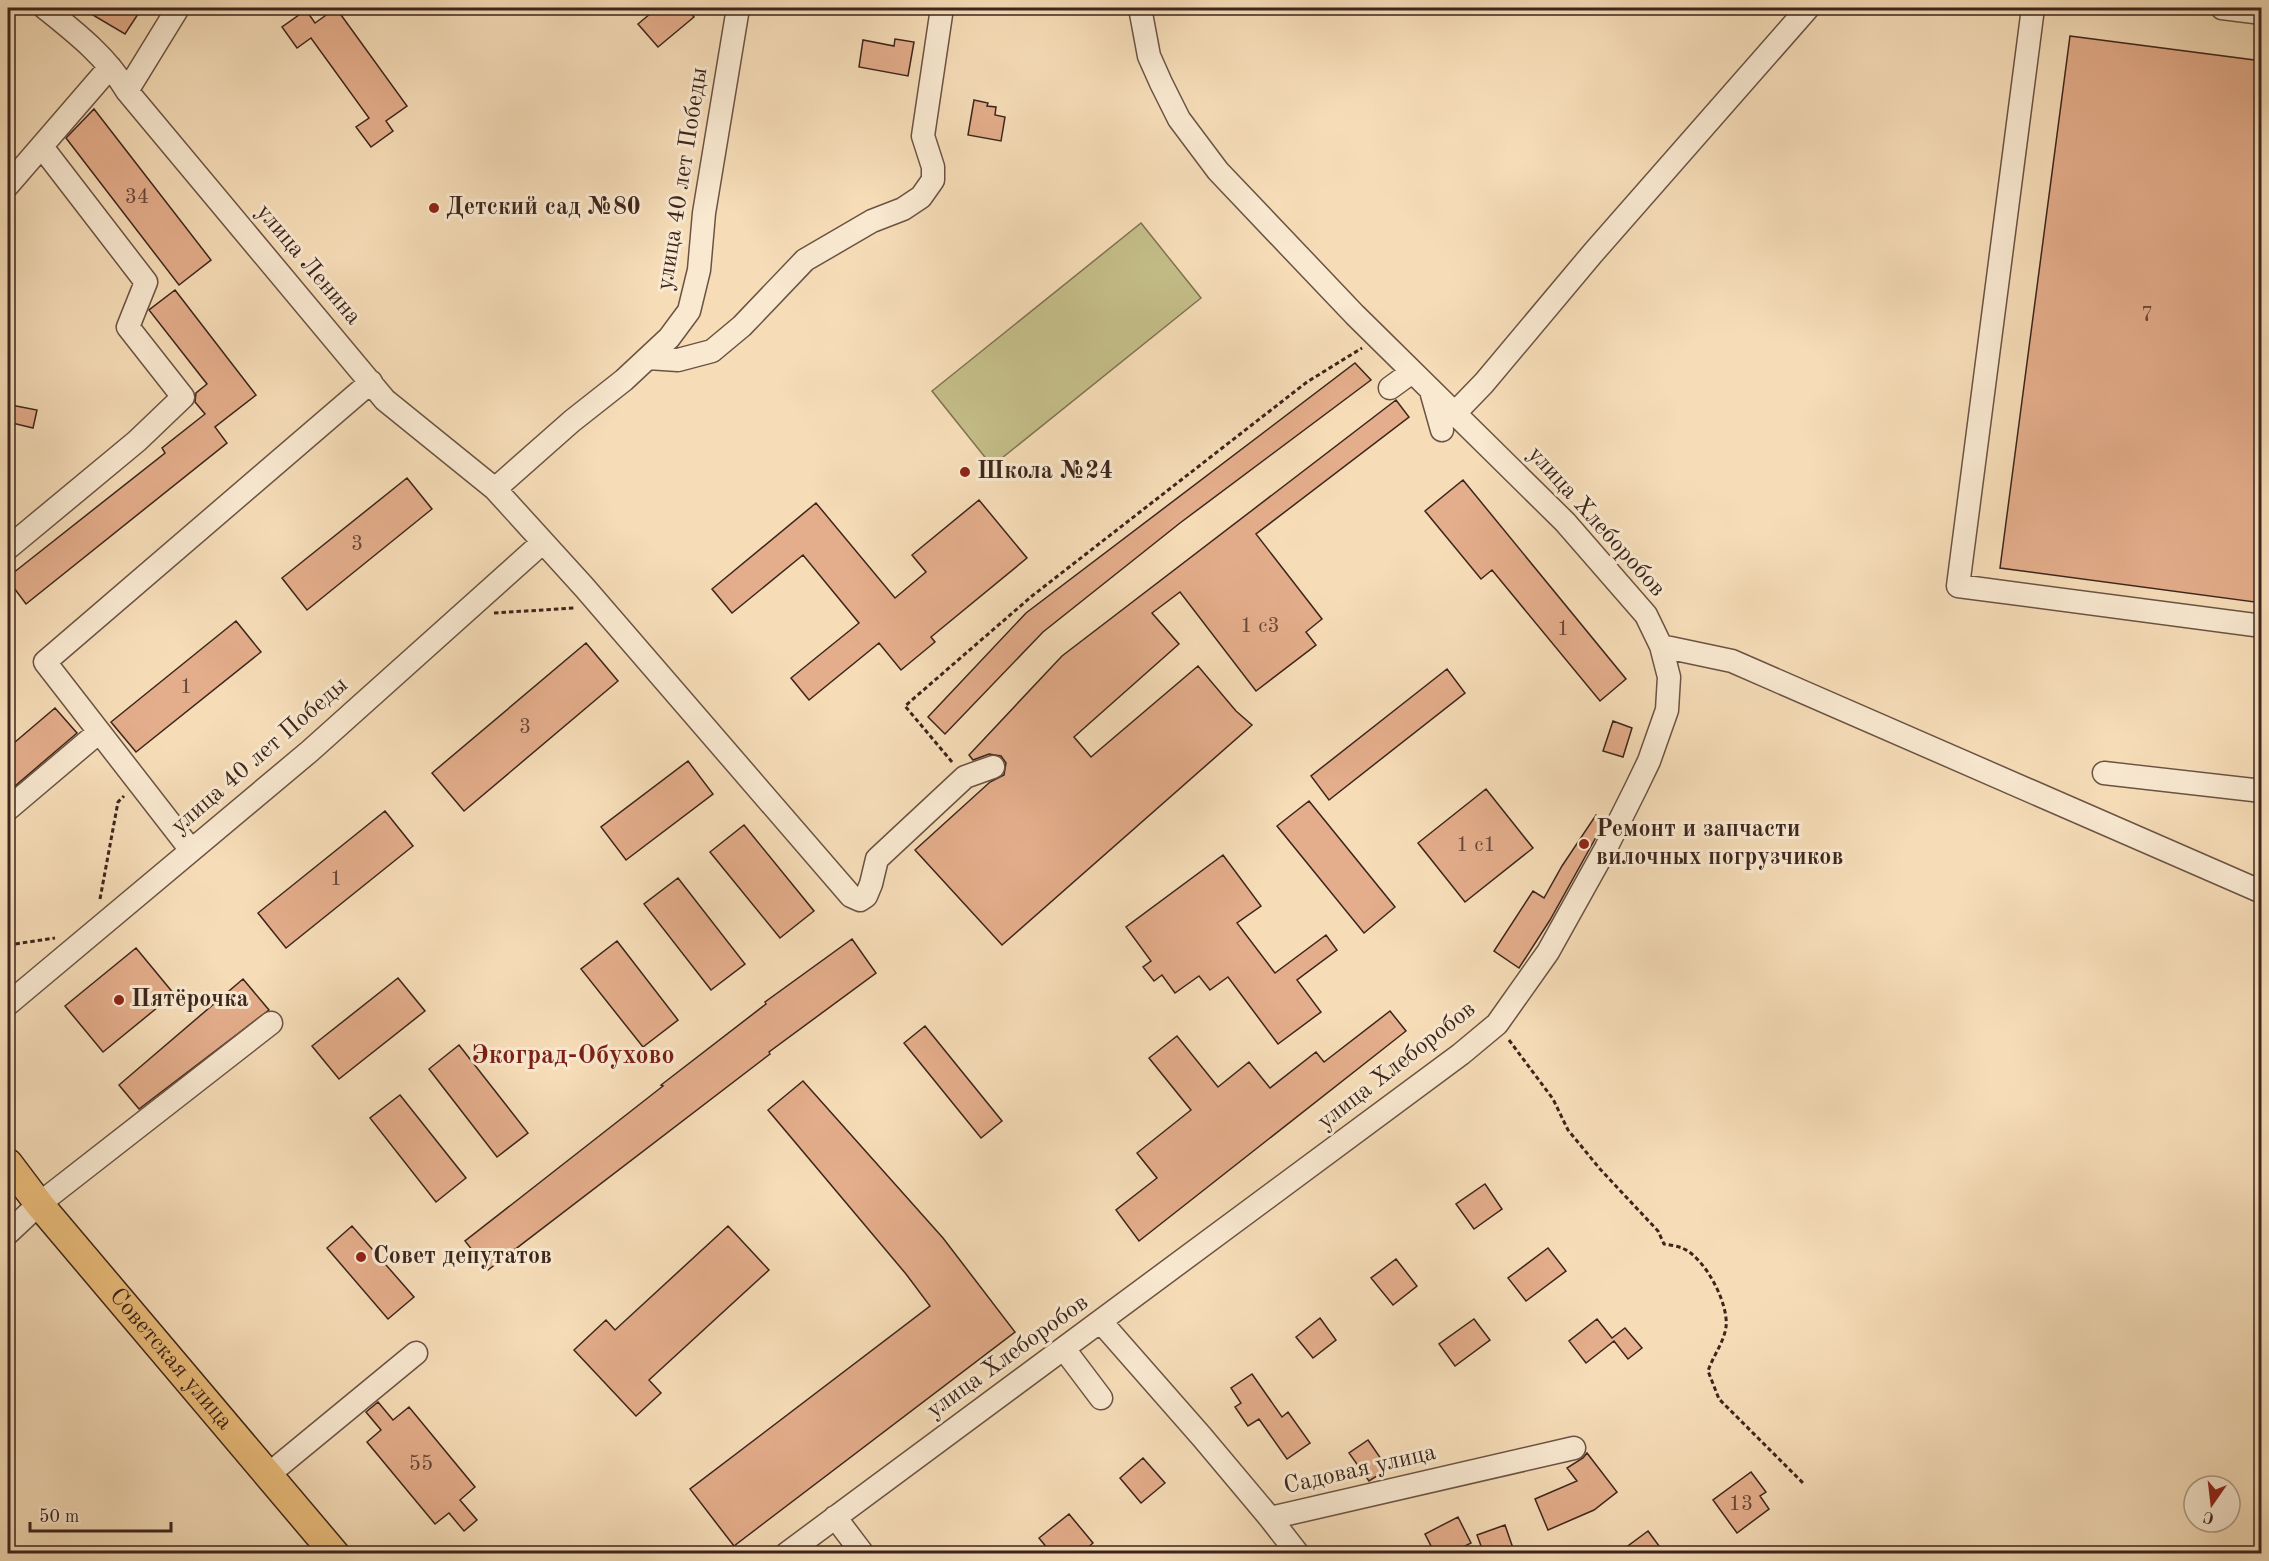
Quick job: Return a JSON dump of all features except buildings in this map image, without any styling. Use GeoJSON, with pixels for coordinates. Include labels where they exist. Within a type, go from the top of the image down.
{"type":"FeatureCollection","features":[{"type":"Feature","properties":{"kind":"main road","name":"Советская улица"},"geometry":{"type":"LineString","coordinates":[[8,1163],[39,1204],[335,1554]]}},
{"type":"Feature","properties":{"kind":"street","name":"улица Ленина"},"geometry":{"type":"LineString","coordinates":[[45,8],[78,34],[110,67],[127,91],[385,400],[495,489],[542,543],[585,587],[852,896],[860,900],[866,896],[877,859],[965,777]]}},
{"type":"Feature","properties":{"kind":"street"},"geometry":{"type":"LineString","coordinates":[[127,91],[178,8]]}},
{"type":"Feature","properties":{"kind":"street","name":"улица 40 лет Победы"},"geometry":{"type":"LineString","coordinates":[[495,489],[669,339],[689,310],[699,270],[704,213],[738,8]]}},
{"type":"Feature","properties":{"kind":"street"},"geometry":{"type":"LineString","coordinates":[[648,358],[678,360],[712,351],[742,326],[805,260],[872,221],[903,209],[921,196],[933,180],[933,167],[922,136],[942,8]]}},
{"type":"Feature","properties":{"kind":"street","name":"улица Хлеборобов"},"geometry":{"type":"LineString","coordinates":[[786,1554],[811,1546],[835,1517],[1461,1054],[1497,1024],[1554,942],[1606,848],[1649,761],[1667,710],[1669,677],[1662,646],[1646,615],[1565,522],[1448,422],[1431,390],[1218,171],[1179,119],[1161,83],[1149,56],[1140,8]]}},
{"type":"Feature","properties":{"kind":"street"},"geometry":{"type":"LineString","coordinates":[[1448,422],[1808,8]]}},
{"type":"Feature","properties":{"kind":"street"},"geometry":{"type":"LineString","coordinates":[[2033,8],[1958,586],[2262,626]]}},
{"type":"Feature","properties":{"kind":"street"},"geometry":{"type":"LineString","coordinates":[[2222,8],[2262,13]]}},
{"type":"Feature","properties":{"kind":"street"},"geometry":{"type":"LineString","coordinates":[[8,185],[110,67]]}},
{"type":"Feature","properties":{"kind":"street"},"geometry":{"type":"LineString","coordinates":[[8,548],[137,441],[183,397],[128,327],[146,282],[42,147]]}},
{"type":"Feature","properties":{"kind":"street"},"geometry":{"type":"LineString","coordinates":[[1390,388],[1412,372]]}},
{"type":"Feature","properties":{"kind":"street"},"geometry":{"type":"LineString","coordinates":[[191,850],[45,662],[371,382]]}},
{"type":"Feature","properties":{"kind":"street","name":"улица 40 лет Победы"},"geometry":{"type":"LineString","coordinates":[[8,1004],[310,751],[542,543]]}},
{"type":"Feature","properties":{"kind":"street"},"geometry":{"type":"LineString","coordinates":[[1662,646],[1732,661],[2262,892]]}},
{"type":"Feature","properties":{"kind":"street"},"geometry":{"type":"LineString","coordinates":[[8,809],[99,732]]}},
{"type":"Feature","properties":{"kind":"street"},"geometry":{"type":"LineString","coordinates":[[965,777],[993,767]]}},
{"type":"Feature","properties":{"kind":"street"},"geometry":{"type":"LineString","coordinates":[[2104,773],[2262,791]]}},
{"type":"Feature","properties":{"kind":"street"},"geometry":{"type":"LineString","coordinates":[[8,1233],[39,1204],[271,1023]]}},
{"type":"Feature","properties":{"kind":"street","name":"Садовая улица"},"geometry":{"type":"LineString","coordinates":[[1101,1322],[1270,1518],[1574,1448]]}},
{"type":"Feature","properties":{"kind":"street"},"geometry":{"type":"LineString","coordinates":[[1064,1349],[1101,1398]]}},
{"type":"Feature","properties":{"kind":"street"},"geometry":{"type":"LineString","coordinates":[[269,1474],[416,1353]]}},
{"type":"Feature","properties":{"kind":"street"},"geometry":{"type":"LineString","coordinates":[[835,1517],[862,1554]]}},
{"type":"Feature","properties":{"kind":"street"},"geometry":{"type":"LineString","coordinates":[[1270,1518],[1298,1554]]}},
{"type":"Feature","properties":{"kind":"path"},"geometry":{"type":"LineString","coordinates":[[965,777],[905,706],[1041,588],[1307,382],[1378,338]]}},
{"type":"Feature","properties":{"kind":"path"},"geometry":{"type":"LineString","coordinates":[[462,616],[600,606]]}},
{"type":"Feature","properties":{"kind":"path"},"geometry":{"type":"LineString","coordinates":[[8,945],[95,931],[118,802],[140,784]]}},
{"type":"Feature","properties":{"kind":"path"},"geometry":{"type":"LineString","coordinates":[[1497,1024],[1553,1099],[1568,1130],[1600,1169],[1658,1231],[1664,1244],[1683,1248],[1690,1253],[1711,1279],[1726,1311],[1726,1328],[1722,1342],[1708,1371],[1719,1399],[1803,1483]]}},
{"type":"Feature","properties":{"kind":"shaded area"},"geometry":{"type":"Polygon","coordinates":[[[1141,223],[1201,298],[992,466],[932,391],[1141,223]]]}},
{"type":"Feature","properties":{"kind":"place","name":"Детский сад №80"},"geometry":{"type":"Point","coordinates":[434,208]}},
{"type":"Feature","properties":{"kind":"place","name":"Школа №24"},"geometry":{"type":"Point","coordinates":[965,472]}},
{"type":"Feature","properties":{"kind":"place","name":"Ремонт и запчасти вилочных погрузчиков"},"geometry":{"type":"Point","coordinates":[1584,844]}},
{"type":"Feature","properties":{"kind":"place","name":"Пятёрочка"},"geometry":{"type":"Point","coordinates":[119,1000]}},
{"type":"Feature","properties":{"kind":"place","name":"Совет депутатов"},"geometry":{"type":"Point","coordinates":[361,1257]}},
{"type":"Feature","properties":{"kind":"district","name":"Экоград-Обухово"},"geometry":{"type":"Point","coordinates":[573,1056]}}]}
